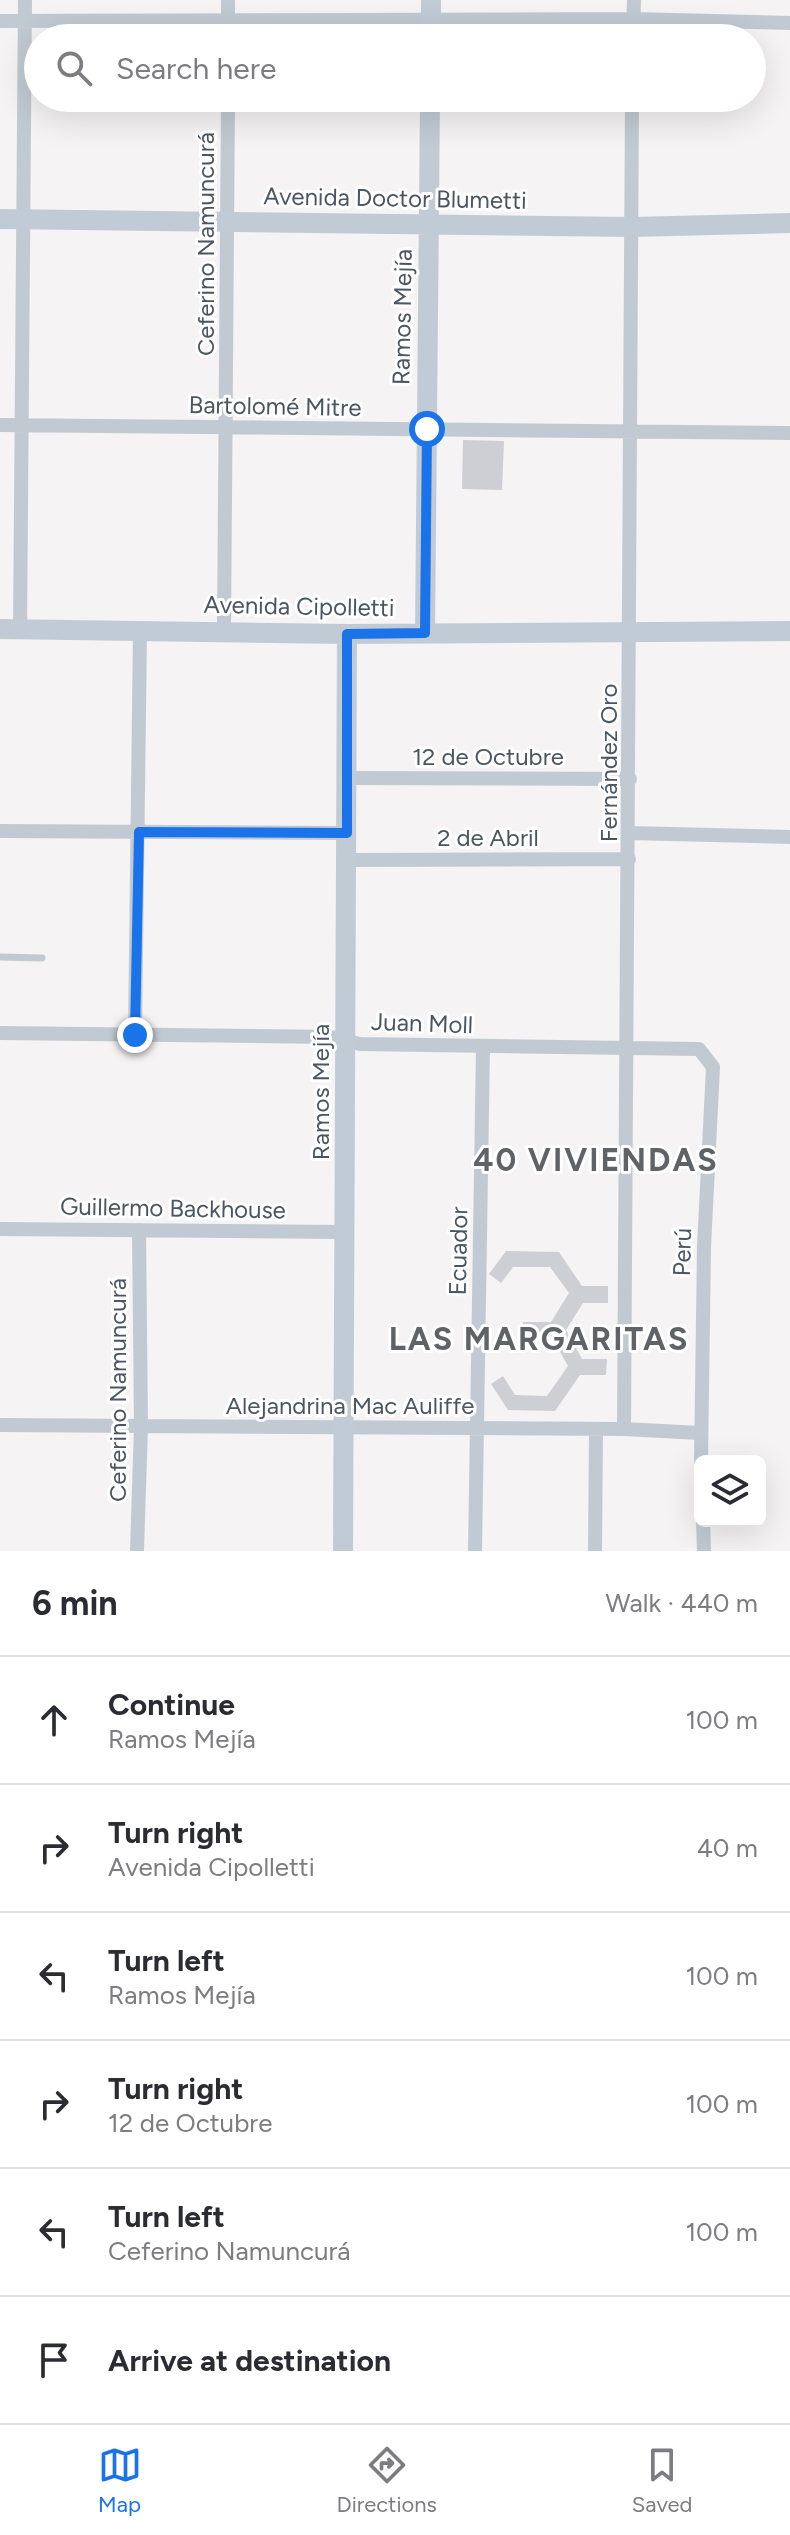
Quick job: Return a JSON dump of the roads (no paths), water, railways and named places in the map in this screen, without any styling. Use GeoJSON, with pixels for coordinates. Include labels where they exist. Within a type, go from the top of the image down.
{"type":"FeatureCollection","features":[{"type":"Feature","properties":{"kind":"street"},"geometry":{"type":"LineString","coordinates":[[10,630],[21,425],[25,0]]}},
{"type":"Feature","properties":{"kind":"street"},"geometry":{"type":"LineString","coordinates":[[228,0],[228,24]]}},
{"type":"Feature","properties":{"kind":"street"},"geometry":{"type":"LineString","coordinates":[[633,24],[634,0]]}},
{"type":"Feature","properties":{"kind":"street"},"geometry":{"type":"LineString","coordinates":[[0,21],[633,19],[790,23]]}},
{"type":"Feature","properties":{"kind":"street","name":"Ceferino Namuncurá"},"geometry":{"type":"LineString","coordinates":[[224,631],[228,112]]}},
{"type":"Feature","properties":{"kind":"street","name":"Ramos Mejía"},"geometry":{"type":"LineString","coordinates":[[425,633],[430,112]]}},
{"type":"Feature","properties":{"kind":"street","name":"Fernández Oro"},"geometry":{"type":"LineString","coordinates":[[624,1429],[632,112]]}},
{"type":"Feature","properties":{"kind":"street","name":"Avenida Doctor Blumetti"},"geometry":{"type":"LineString","coordinates":[[0,219],[631,227],[790,223]]}},
{"type":"Feature","properties":{"kind":"street","name":"Bartolomé Mitre"},"geometry":{"type":"LineString","coordinates":[[0,425],[790,433]]}},
{"type":"Feature","properties":{"kind":"street","name":"Avenida Cipolletti"},"geometry":{"type":"LineString","coordinates":[[10,630],[347,634],[790,631]]}},
{"type":"Feature","properties":{"kind":"street"},"geometry":{"type":"LineString","coordinates":[[135,1035],[140,630]]}},
{"type":"Feature","properties":{"kind":"street","name":"Ramos Mejía"},"geometry":{"type":"LineString","coordinates":[[343,1551],[347,634]]}},
{"type":"Feature","properties":{"kind":"street","name":"12 de Octubre"},"geometry":{"type":"LineString","coordinates":[[347,778],[630,779]]}},
{"type":"Feature","properties":{"kind":"street"},"geometry":{"type":"LineString","coordinates":[[0,831],[347,833]]}},
{"type":"Feature","properties":{"kind":"street"},"geometry":{"type":"LineString","coordinates":[[629,833],[790,837]]}},
{"type":"Feature","properties":{"kind":"street","name":"2 de Abril"},"geometry":{"type":"LineString","coordinates":[[346,860],[629,859]]}},
{"type":"Feature","properties":{"kind":"street","name":"Juan Moll"},"geometry":{"type":"LineString","coordinates":[[0,1033],[330,1037],[360,1044],[699,1049]]}},
{"type":"Feature","properties":{"kind":"street","name":"Ecuador"},"geometry":{"type":"LineString","coordinates":[[475,1551],[483,1047]]}},
{"type":"Feature","properties":{"kind":"street","name":"Perú"},"geometry":{"type":"LineString","coordinates":[[699,1049],[713,1067],[704,1247],[701,1455]]}},
{"type":"Feature","properties":{"kind":"street","name":"Guillermo Backhouse"},"geometry":{"type":"LineString","coordinates":[[0,1229],[345,1232]]}},
{"type":"Feature","properties":{"kind":"street","name":"Ceferino Namuncurá"},"geometry":{"type":"LineString","coordinates":[[137,1551],[141,1426],[139,1230]]}},
{"type":"Feature","properties":{"kind":"street","name":"Alejandrina Mac Auliffe"},"geometry":{"type":"LineString","coordinates":[[0,1425],[624,1429],[700,1433]]}},
{"type":"Feature","properties":{"kind":"street"},"geometry":{"type":"LineString","coordinates":[[595,1551],[596,1429]]}},
{"type":"Feature","properties":{"kind":"street"},"geometry":{"type":"LineString","coordinates":[[703,1527],[704,1551]]}},
{"type":"Feature","properties":{"kind":"lane"},"geometry":{"type":"LineString","coordinates":[[0,957],[42,958]]}},
{"type":"Feature","properties":{"kind":"district","name":"40 VIVIENDAS"},"geometry":{"type":"Point","coordinates":[596,1160]}},
{"type":"Feature","properties":{"kind":"district","name":"LAS MARGARITAS"},"geometry":{"type":"Point","coordinates":[539,1339]}}]}
